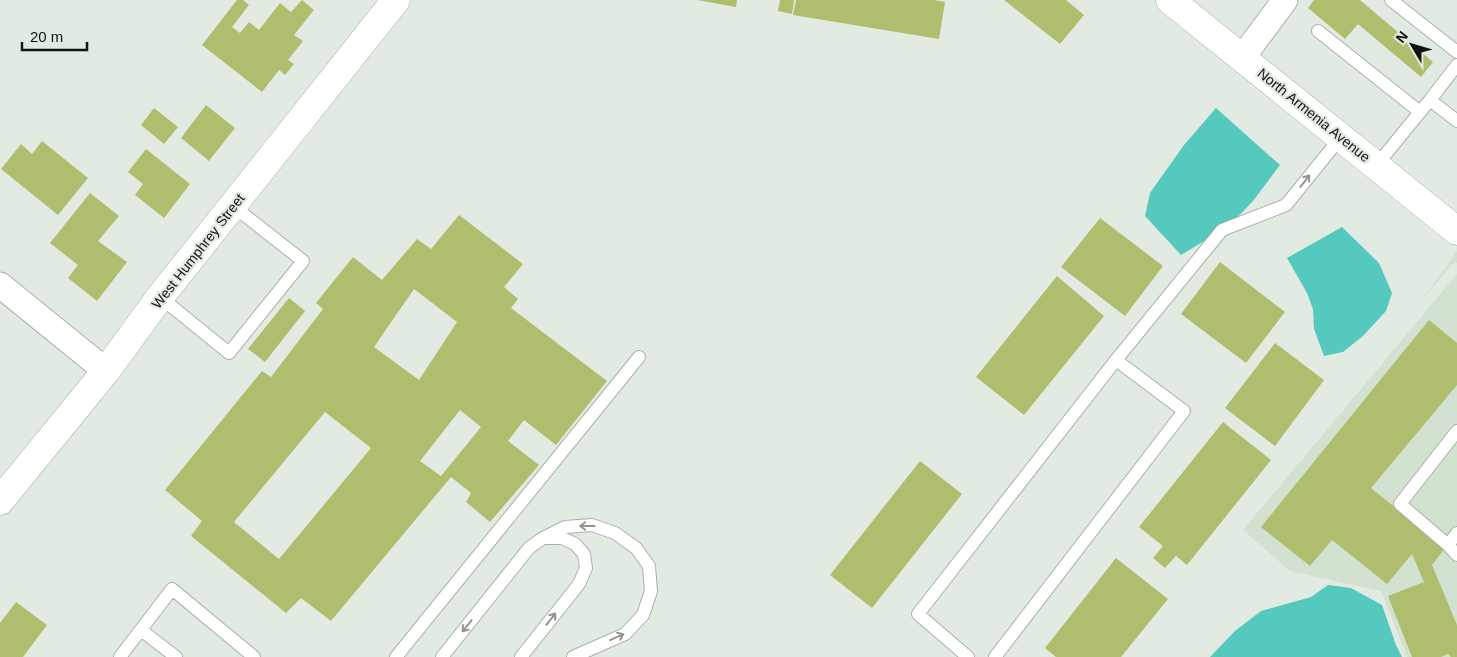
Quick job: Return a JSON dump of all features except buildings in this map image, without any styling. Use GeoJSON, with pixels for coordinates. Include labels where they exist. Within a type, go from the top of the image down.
{"type":"FeatureCollection","features":[{"type":"Feature","properties":{"kind":"street","name":"West Humphrey Street"},"geometry":{"type":"LineString","coordinates":[[0,501],[106,371],[160,297],[396,0]]}},
{"type":"Feature","properties":{"kind":"street","name":"North Armenia Avenue"},"geometry":{"type":"LineString","coordinates":[[1170,0],[1457,231]]}},
{"type":"Feature","properties":{"kind":"street"},"geometry":{"type":"LineString","coordinates":[[1242,58],[1286,0]]}},
{"type":"Feature","properties":{"kind":"street"},"geometry":{"type":"LineString","coordinates":[[0,285],[106,371]]}},
{"type":"Feature","properties":{"kind":"lane"},"geometry":{"type":"LineString","coordinates":[[1391,0],[1457,52]]}},
{"type":"Feature","properties":{"kind":"lane"},"geometry":{"type":"LineString","coordinates":[[1318,31],[1420,112]]}},
{"type":"Feature","properties":{"kind":"lane"},"geometry":{"type":"LineString","coordinates":[[1376,166],[1457,65]]}},
{"type":"Feature","properties":{"kind":"lane"},"geometry":{"type":"LineString","coordinates":[[1430,100],[1457,121]]}},
{"type":"Feature","properties":{"kind":"lane"},"geometry":{"type":"LineString","coordinates":[[968,657],[918,614],[1116,360],[1222,230],[1286,205],[1341,137]]}},
{"type":"Feature","properties":{"kind":"lane"},"geometry":{"type":"LineString","coordinates":[[160,297],[229,353],[303,261],[233,206]]}},
{"type":"Feature","properties":{"kind":"lane"},"geometry":{"type":"LineString","coordinates":[[396,657],[639,356]]}},
{"type":"Feature","properties":{"kind":"lane"},"geometry":{"type":"LineString","coordinates":[[995,657],[1184,411],[1116,360]]}},
{"type":"Feature","properties":{"kind":"lane"},"geometry":{"type":"LineString","coordinates":[[1457,431],[1400,504],[1457,555]]}},
{"type":"Feature","properties":{"kind":"lane"},"geometry":{"type":"LineString","coordinates":[[442,657],[529,548],[544,538],[566,528],[592,525],[615,532],[636,548],[649,566],[651,591],[644,615],[625,634],[573,657]]}},
{"type":"Feature","properties":{"kind":"lane"},"geometry":{"type":"LineString","coordinates":[[1448,545],[1457,534]]}},
{"type":"Feature","properties":{"kind":"lane"},"geometry":{"type":"LineString","coordinates":[[521,657],[579,584],[586,568],[584,554],[575,544],[562,538],[544,538]]}},
{"type":"Feature","properties":{"kind":"lane"},"geometry":{"type":"LineString","coordinates":[[120,657],[172,589],[254,657]]}},
{"type":"Feature","properties":{"kind":"lane"},"geometry":{"type":"LineString","coordinates":[[141,630],[176,657]]}},
{"type":"Feature","properties":{"kind":"shaded area"},"geometry":{"type":"Polygon","coordinates":[[[1457,251],[1457,263],[1452,264],[1421,301],[1457,251]]]}},
{"type":"Feature","properties":{"kind":"shaded area"},"geometry":{"type":"Polygon","coordinates":[[[1457,274],[1457,657],[1407,657],[1381,591],[1290,571],[1243,530],[1457,274]]]}},
{"type":"Feature","properties":{"kind":"water"},"geometry":{"type":"Polygon","coordinates":[[[1216,108],[1280,165],[1253,201],[1229,226],[1181,255],[1145,216],[1150,193],[1184,145],[1216,108]]]}},
{"type":"Feature","properties":{"kind":"water"},"geometry":{"type":"Polygon","coordinates":[[[1342,227],[1379,263],[1392,293],[1386,311],[1363,336],[1343,352],[1324,356],[1314,329],[1313,309],[1307,293],[1287,258],[1342,227]]]}},
{"type":"Feature","properties":{"kind":"water"},"geometry":{"type":"Polygon","coordinates":[[[1328,585],[1351,588],[1382,605],[1402,657],[1210,657],[1235,631],[1261,611],[1311,597],[1328,585]]]}}]}
